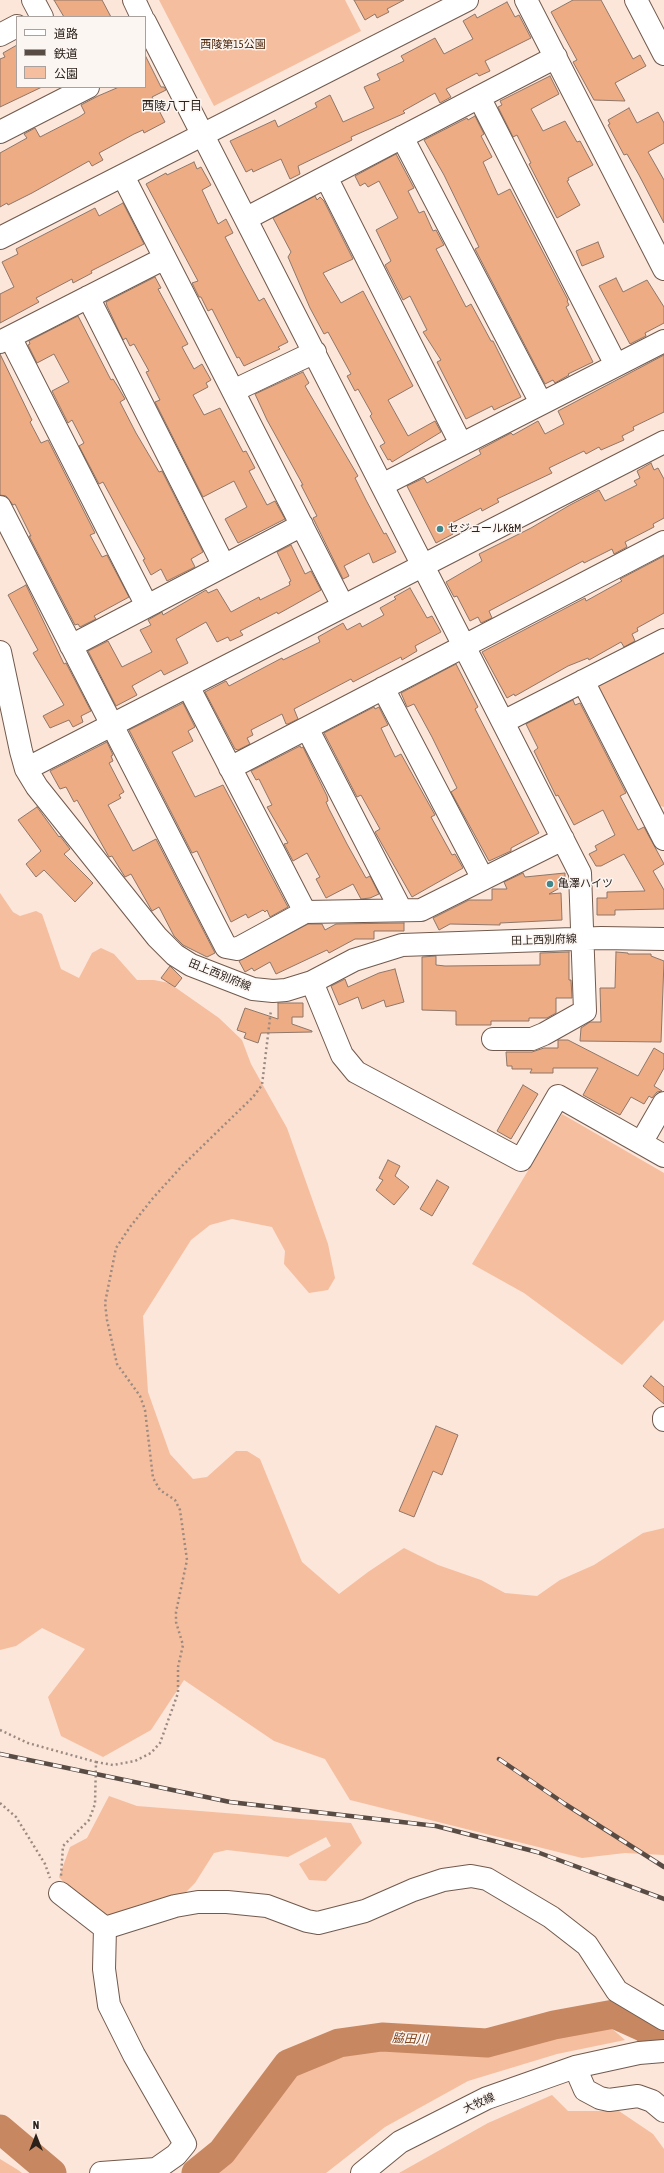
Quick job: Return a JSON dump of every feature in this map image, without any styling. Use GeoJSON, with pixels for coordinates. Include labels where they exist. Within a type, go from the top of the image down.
{"type":"FeatureCollection","features":[{"type":"Feature","properties":{"kind":"street"},"geometry":{"type":"LineString","coordinates":[[134,0],[142,16]]}},
{"type":"Feature","properties":{"kind":"street"},"geometry":{"type":"LineString","coordinates":[[0,238],[466,0]]}},
{"type":"Feature","properties":{"kind":"street"},"geometry":{"type":"LineString","coordinates":[[526,0],[664,269]]}},
{"type":"Feature","properties":{"kind":"street"},"geometry":{"type":"LineString","coordinates":[[636,0],[664,54]]}},
{"type":"Feature","properties":{"kind":"street"},"geometry":{"type":"LineString","coordinates":[[146,26],[153,56],[203,135],[247,218],[580,873],[584,1011],[544,1034],[532,1039],[493,1039]]}},
{"type":"Feature","properties":{"kind":"street"},"geometry":{"type":"LineString","coordinates":[[0,35],[16,27]]}},
{"type":"Feature","properties":{"kind":"street"},"geometry":{"type":"LineString","coordinates":[[247,218],[556,57]]}},
{"type":"Feature","properties":{"kind":"street"},"geometry":{"type":"LineString","coordinates":[[0,132],[82,88]]}},
{"type":"Feature","properties":{"kind":"street"},"geometry":{"type":"LineString","coordinates":[[479,97],[616,365]]}},
{"type":"Feature","properties":{"kind":"street"},"geometry":{"type":"LineString","coordinates":[[402,137],[541,403]]}},
{"type":"Feature","properties":{"kind":"street"},"geometry":{"type":"LineString","coordinates":[[123,176],[343,606]]}},
{"type":"Feature","properties":{"kind":"street"},"geometry":{"type":"LineString","coordinates":[[326,177],[461,444]]}},
{"type":"Feature","properties":{"kind":"street"},"geometry":{"type":"LineString","coordinates":[[147,606],[5,340],[165,258]]}},
{"type":"Feature","properties":{"kind":"street"},"geometry":{"type":"LineString","coordinates":[[88,297],[224,566]]}},
{"type":"Feature","properties":{"kind":"street"},"geometry":{"type":"LineString","coordinates":[[382,484],[664,341]]}},
{"type":"Feature","properties":{"kind":"street"},"geometry":{"type":"LineString","coordinates":[[233,391],[314,352]]}},
{"type":"Feature","properties":{"kind":"street"},"geometry":{"type":"LineString","coordinates":[[26,769],[423,565],[663,445]]}},
{"type":"Feature","properties":{"kind":"street"},"geometry":{"type":"LineString","coordinates":[[0,507],[226,947],[237,948],[305,912],[421,910],[563,839]]}},
{"type":"Feature","properties":{"kind":"street"},"geometry":{"type":"LineString","coordinates":[[71,646],[302,525]]}},
{"type":"Feature","properties":{"kind":"street"},"geometry":{"type":"LineString","coordinates":[[230,768],[664,542]]}},
{"type":"Feature","properties":{"kind":"street"},"geometry":{"type":"LineString","coordinates":[[503,722],[664,640]]}},
{"type":"Feature","properties":{"kind":"street","name":"田上西別府線"},"geometry":{"type":"LineString","coordinates":[[0,652],[26,769],[36,787],[157,936],[175,955],[222,978],[253,989],[272,992],[286,990],[312,982],[354,960],[402,945],[654,937],[664,939]]}},
{"type":"Feature","properties":{"kind":"street"},"geometry":{"type":"LineString","coordinates":[[583,681],[661,827]]}},
{"type":"Feature","properties":{"kind":"street"},"geometry":{"type":"LineString","coordinates":[[188,686],[305,912]]}},
{"type":"Feature","properties":{"kind":"street"},"geometry":{"type":"LineString","coordinates":[[383,688],[483,879]]}},
{"type":"Feature","properties":{"kind":"street"},"geometry":{"type":"LineString","coordinates":[[306,728],[401,910]]}},
{"type":"Feature","properties":{"kind":"street"},"geometry":{"type":"LineString","coordinates":[[312,982],[342,1055],[356,1072],[521,1160],[558,1096],[664,1156]]}},
{"type":"Feature","properties":{"kind":"street"},"geometry":{"type":"LineString","coordinates":[[641,1143],[664,1103]]}},
{"type":"Feature","properties":{"kind":"street"},"geometry":{"type":"LineString","coordinates":[[105,1928],[175,1906],[198,1902],[254,1904],[267,1906],[307,1921],[318,1923],[365,1911],[435,1882],[472,1876],[487,1879],[551,1917],[587,1945],[617,1991],[664,2019]]}},
{"type":"Feature","properties":{"kind":"street"},"geometry":{"type":"LineString","coordinates":[[60,1893],[105,1928]]}},
{"type":"Feature","properties":{"kind":"street"},"geometry":{"type":"LineString","coordinates":[[101,2173],[156,2169],[176,2155],[185,2144],[134,2055],[109,2005],[104,1969],[105,1928]]}},
{"type":"Feature","properties":{"kind":"street","name":"大牧線"},"geometry":{"type":"LineString","coordinates":[[362,2173],[400,2142],[486,2098],[575,2067],[639,2053],[664,2051]]}},
{"type":"Feature","properties":{"kind":"street"},"geometry":{"type":"LineString","coordinates":[[575,2067],[585,2090],[600,2098],[608,2100],[638,2096],[652,2101],[664,2111]]}},
{"type":"Feature","properties":{"kind":"path"},"geometry":{"type":"LineString","coordinates":[[0,1730],[28,1743],[96,1762],[113,1765],[135,1761],[151,1753],[160,1743],[178,1694],[178,1666],[183,1645],[176,1622],[176,1612],[187,1560],[180,1510],[175,1500],[160,1490],[153,1478],[145,1410],[140,1396],[117,1364],[107,1320],[105,1303],[116,1248],[130,1227],[182,1166],[253,1097],[262,1085],[272,992]]}},
{"type":"Feature","properties":{"kind":"path"},"geometry":{"type":"LineString","coordinates":[[60,1893],[63,1846],[89,1820],[95,1804],[96,1762]]}},
{"type":"Feature","properties":{"kind":"path"},"geometry":{"type":"LineString","coordinates":[[0,1803],[16,1817],[60,1893]]}},
{"type":"Feature","properties":{"kind":"green space","name":"西陵第15公園"},"geometry":{"type":"Polygon","coordinates":[[[159,0],[345,0],[361,31],[214,106],[159,0]]]}},
{"type":"Feature","properties":{"kind":"green space"},"geometry":{"type":"Polygon","coordinates":[[[664,649],[664,807],[656,805],[598,692],[601,682],[664,649]]]}},
{"type":"Feature","properties":{"kind":"green space"},"geometry":{"type":"Polygon","coordinates":[[[0,893],[13,912],[20,916],[36,911],[42,914],[61,969],[79,978],[92,953],[101,948],[114,954],[137,980],[154,980],[169,983],[219,1018],[242,1040],[251,1064],[287,1128],[328,1244],[335,1278],[328,1290],[309,1293],[284,1264],[285,1251],[272,1227],[232,1219],[210,1225],[191,1240],[143,1316],[148,1392],[170,1454],[193,1479],[207,1477],[236,1451],[247,1451],[260,1459],[302,1562],[339,1594],[368,1572],[404,1548],[438,1565],[481,1580],[505,1593],[537,1596],[560,1580],[594,1565],[643,1533],[664,1528],[664,1855],[625,1853],[582,1858],[350,1800],[325,1759],[274,1741],[184,1680],[151,1730],[103,1757],[61,1736],[48,1697],[85,1649],[42,1628],[16,1646],[0,1650],[0,893]]]}},
{"type":"Feature","properties":{"kind":"green space"},"geometry":{"type":"Polygon","coordinates":[[[562,1114],[664,1173],[664,1320],[622,1365],[524,1293],[472,1264],[562,1114]]]}},
{"type":"Feature","properties":{"kind":"green space"},"geometry":{"type":"Polygon","coordinates":[[[109,1796],[137,1806],[351,1823],[362,1843],[326,1881],[309,1880],[299,1864],[331,1846],[326,1837],[288,1857],[227,1850],[214,1853],[195,1883],[182,1896],[141,1904],[108,1918],[75,1895],[59,1877],[70,1847],[87,1838],[109,1796]]]}},
{"type":"Feature","properties":{"kind":"green space"},"geometry":{"type":"Polygon","coordinates":[[[594,2013],[625,2040],[557,2054],[468,2081],[385,2127],[326,2173],[190,2173],[211,2161],[255,2087],[304,2043],[372,2025],[449,2047],[594,2013]]]}},
{"type":"Feature","properties":{"kind":"green space"},"geometry":{"type":"Polygon","coordinates":[[[552,2095],[568,2111],[619,2111],[653,2134],[664,2149],[664,2173],[399,2173],[488,2123],[552,2095]]]}},
{"type":"Feature","properties":{"kind":"green space"},"geometry":{"type":"Polygon","coordinates":[[[0,2159],[18,2170],[22,2173],[0,2173],[0,2159]]]}},
{"type":"Feature","properties":{"kind":"building"},"geometry":{"type":"Polygon","coordinates":[[[54,0],[102,0],[110,16],[63,16],[54,0]]]}},
{"type":"Feature","properties":{"kind":"building"},"geometry":{"type":"Polygon","coordinates":[[[354,0],[404,0],[387,9],[389,12],[377,18],[375,14],[365,20],[354,0]]]}},
{"type":"Feature","properties":{"kind":"building"},"geometry":{"type":"Polygon","coordinates":[[[573,0],[601,0],[633,59],[640,55],[646,66],[615,83],[625,101],[594,100],[573,62],[577,60],[551,12],[573,0]]]}},
{"type":"Feature","properties":{"kind":"building"},"geometry":{"type":"Polygon","coordinates":[[[507,2],[515,17],[519,15],[531,38],[485,61],[490,71],[479,76],[477,73],[446,89],[451,97],[440,103],[435,93],[403,111],[405,113],[351,137],[352,140],[298,166],[300,174],[290,179],[281,159],[253,172],[252,169],[246,172],[230,141],[275,120],[278,127],[317,107],[315,103],[330,95],[343,122],[374,108],[364,87],[380,80],[377,74],[404,61],[401,56],[435,38],[444,54],[473,39],[463,21],[475,14],[477,18],[507,2]]]}},
{"type":"Feature","properties":{"kind":"building"},"geometry":{"type":"Polygon","coordinates":[[[16,46],[16,88],[40,88],[0,107],[0,59],[5,57],[3,53],[16,46]]]}},
{"type":"Feature","properties":{"kind":"building"},"geometry":{"type":"Polygon","coordinates":[[[146,57],[161,87],[164,87],[166,90],[152,97],[165,122],[144,133],[143,130],[134,134],[99,153],[103,160],[92,166],[89,161],[32,193],[8,205],[7,203],[0,207],[0,153],[27,138],[24,134],[35,128],[40,137],[79,117],[85,113],[81,105],[117,88],[146,88],[146,57]]]}},
{"type":"Feature","properties":{"kind":"building"},"geometry":{"type":"Polygon","coordinates":[[[550,76],[559,94],[531,109],[543,131],[565,121],[577,142],[580,141],[593,165],[568,178],[569,180],[567,181],[580,205],[557,218],[529,164],[531,163],[517,135],[513,137],[498,107],[502,105],[500,101],[550,76]]]}},
{"type":"Feature","properties":{"kind":"building"},"geometry":{"type":"Polygon","coordinates":[[[629,108],[637,123],[658,112],[664,123],[664,143],[648,152],[664,180],[664,223],[627,154],[624,155],[608,125],[610,124],[608,120],[629,108]]]}},
{"type":"Feature","properties":{"kind":"building"},"geometry":{"type":"Polygon","coordinates":[[[475,116],[484,134],[481,136],[492,157],[483,162],[498,195],[510,189],[568,300],[569,305],[566,307],[593,362],[568,374],[569,375],[555,383],[553,380],[545,384],[475,249],[479,247],[444,175],[424,140],[467,118],[468,120],[475,116]]]}},
{"type":"Feature","properties":{"kind":"building"},"geometry":{"type":"Polygon","coordinates":[[[396,154],[414,188],[408,191],[419,213],[424,211],[433,231],[436,230],[444,245],[436,249],[466,307],[471,304],[491,341],[493,341],[521,397],[494,410],[492,406],[466,419],[437,362],[441,360],[423,332],[427,330],[410,296],[403,300],[385,265],[391,261],[376,230],[398,218],[379,181],[368,187],[365,183],[360,186],[355,176],[396,154]]]}},
{"type":"Feature","properties":{"kind":"building"},"geometry":{"type":"Polygon","coordinates":[[[194,162],[197,169],[201,167],[211,185],[202,190],[218,224],[226,219],[233,233],[225,237],[259,301],[264,298],[288,342],[278,347],[280,349],[244,366],[239,357],[237,358],[212,309],[208,311],[201,297],[199,297],[192,283],[198,281],[146,184],[166,173],[167,175],[194,162]]]}},
{"type":"Feature","properties":{"kind":"building"},"geometry":{"type":"Polygon","coordinates":[[[315,196],[317,200],[320,197],[324,201],[353,259],[323,273],[341,303],[363,291],[413,386],[388,400],[408,436],[435,421],[441,432],[392,462],[390,459],[388,460],[380,446],[385,443],[370,416],[372,414],[358,389],[355,391],[347,376],[351,374],[328,332],[324,334],[310,308],[288,257],[291,252],[273,218],[315,196]]]}},
{"type":"Feature","properties":{"kind":"building"},"geometry":{"type":"Polygon","coordinates":[[[123,203],[144,244],[91,271],[92,273],[73,283],[72,279],[36,298],[39,302],[0,323],[0,294],[14,287],[2,262],[18,254],[16,249],[95,208],[99,216],[123,203]]]}},
{"type":"Feature","properties":{"kind":"building"},"geometry":{"type":"Polygon","coordinates":[[[598,242],[604,257],[582,266],[576,251],[598,242]]]}},
{"type":"Feature","properties":{"kind":"building"},"geometry":{"type":"Polygon","coordinates":[[[155,277],[161,288],[158,289],[188,344],[182,347],[194,369],[202,364],[211,380],[206,383],[208,387],[193,395],[204,415],[220,408],[243,452],[246,451],[255,468],[249,471],[267,505],[275,501],[285,519],[238,543],[225,519],[247,507],[234,481],[203,497],[155,402],[160,400],[146,372],[149,371],[134,344],[130,346],[126,338],[123,340],[107,306],[106,302],[155,277]]]}},
{"type":"Feature","properties":{"kind":"building"},"geometry":{"type":"Polygon","coordinates":[[[616,278],[623,292],[647,280],[664,307],[664,323],[645,333],[646,336],[630,344],[599,286],[616,278]]]}},
{"type":"Feature","properties":{"kind":"building"},"geometry":{"type":"Polygon","coordinates":[[[78,316],[111,380],[113,379],[125,399],[120,402],[136,433],[159,472],[162,471],[203,552],[191,559],[195,567],[167,581],[161,569],[151,575],[143,560],[145,559],[103,482],[99,484],[79,446],[84,443],[72,420],[68,423],[52,391],[69,382],[54,354],[37,363],[28,345],[30,344],[29,341],[78,316]]]}},
{"type":"Feature","properties":{"kind":"building"},"geometry":{"type":"Polygon","coordinates":[[[0,354],[32,420],[30,422],[41,443],[48,440],[95,533],[90,535],[102,557],[107,555],[129,597],[94,616],[96,619],[80,627],[78,624],[75,625],[29,536],[31,536],[15,504],[13,505],[6,496],[0,495],[0,354]]]}},
{"type":"Feature","properties":{"kind":"building"},"geometry":{"type":"Polygon","coordinates":[[[664,355],[664,412],[633,427],[634,430],[622,436],[624,440],[601,450],[599,447],[586,454],[584,451],[549,468],[552,473],[497,499],[499,502],[482,511],[481,508],[448,525],[453,534],[436,543],[407,486],[424,478],[427,483],[481,454],[479,450],[511,433],[513,435],[538,421],[545,434],[564,424],[558,411],[664,355]]]}},
{"type":"Feature","properties":{"kind":"building"},"geometry":{"type":"Polygon","coordinates":[[[303,372],[309,383],[305,386],[358,476],[355,478],[366,500],[384,534],[386,533],[396,552],[373,563],[369,553],[344,566],[349,576],[343,579],[313,518],[317,516],[301,485],[303,485],[267,420],[255,394],[303,372]]]}},
{"type":"Feature","properties":{"kind":"building"},"geometry":{"type":"Polygon","coordinates":[[[651,463],[654,470],[658,468],[664,479],[664,518],[653,524],[654,527],[625,542],[627,547],[614,554],[612,549],[584,563],[583,561],[489,611],[492,618],[481,623],[478,617],[470,621],[457,596],[454,597],[446,582],[482,561],[479,554],[531,528],[599,490],[605,501],[637,485],[634,481],[640,478],[637,471],[651,463]]]}},
{"type":"Feature","properties":{"kind":"building"},"geometry":{"type":"Polygon","coordinates":[[[291,545],[305,574],[311,571],[321,590],[278,614],[277,612],[240,631],[243,635],[230,641],[228,637],[217,642],[206,622],[176,639],[188,663],[164,675],[161,670],[132,686],[137,695],[116,706],[88,651],[108,641],[122,667],[152,652],[140,630],[151,625],[148,620],[162,612],[163,615],[206,590],[208,593],[217,589],[231,612],[259,597],[260,600],[290,585],[289,582],[291,581],[277,552],[291,545]]]}},
{"type":"Feature","properties":{"kind":"building"},"geometry":{"type":"Polygon","coordinates":[[[664,556],[664,613],[637,628],[638,631],[632,634],[635,641],[624,647],[621,642],[589,660],[588,658],[568,666],[515,696],[514,694],[507,698],[482,652],[585,598],[586,601],[622,581],[620,579],[664,556]]]}},
{"type":"Feature","properties":{"kind":"building"},"geometry":{"type":"Polygon","coordinates":[[[26,585],[64,664],[66,663],[91,711],[81,716],[83,722],[73,727],[69,720],[50,728],[43,716],[64,705],[33,653],[38,650],[8,595],[26,585]]]}},
{"type":"Feature","properties":{"kind":"building"},"geometry":{"type":"Polygon","coordinates":[[[410,588],[427,618],[432,616],[441,632],[415,646],[417,651],[402,660],[401,657],[353,682],[351,679],[294,709],[298,719],[286,724],[282,714],[251,730],[253,735],[247,738],[250,744],[238,750],[235,749],[205,692],[226,681],[229,686],[282,658],[283,660],[320,642],[318,637],[343,623],[347,630],[360,623],[362,627],[384,615],[380,608],[396,599],[394,597],[410,588]]]}},
{"type":"Feature","properties":{"kind":"building"},"geometry":{"type":"Polygon","coordinates":[[[456,664],[478,707],[475,709],[539,833],[511,848],[511,851],[489,861],[451,792],[457,788],[432,737],[414,704],[407,707],[401,693],[456,664]]]}},
{"type":"Feature","properties":{"kind":"building"},"geometry":{"type":"Polygon","coordinates":[[[573,700],[575,705],[580,703],[626,793],[620,796],[638,830],[644,827],[664,864],[653,871],[664,890],[664,909],[615,910],[615,915],[597,915],[597,898],[607,898],[607,892],[645,891],[624,854],[601,866],[596,866],[589,854],[597,850],[595,846],[615,835],[603,810],[574,825],[558,795],[556,796],[534,751],[538,748],[526,724],[573,700]]]}},
{"type":"Feature","properties":{"kind":"building"},"geometry":{"type":"Polygon","coordinates":[[[183,703],[195,727],[188,731],[193,741],[172,752],[195,797],[223,785],[288,907],[270,917],[267,910],[265,912],[263,910],[248,918],[246,914],[231,922],[197,851],[192,853],[129,730],[183,703]]]}},
{"type":"Feature","properties":{"kind":"building"},"geometry":{"type":"Polygon","coordinates":[[[374,707],[375,709],[379,707],[388,725],[381,728],[395,757],[401,754],[435,815],[431,817],[452,855],[455,854],[463,868],[412,897],[375,832],[380,829],[361,795],[357,797],[324,733],[374,707]]]}},
{"type":"Feature","properties":{"kind":"building"},"geometry":{"type":"Polygon","coordinates":[[[107,742],[113,755],[111,756],[113,761],[109,763],[124,792],[119,795],[121,798],[108,805],[133,851],[156,839],[215,953],[207,957],[183,945],[174,936],[159,907],[152,911],[131,874],[125,877],[112,856],[109,857],[77,800],[74,802],[66,787],[60,789],[50,771],[107,742]]]}},
{"type":"Feature","properties":{"kind":"building"},"geometry":{"type":"Polygon","coordinates":[[[300,746],[301,748],[303,747],[327,796],[328,801],[326,802],[347,844],[366,878],[370,876],[379,894],[370,898],[361,899],[353,884],[326,898],[316,879],[320,877],[307,853],[293,861],[284,844],[288,843],[267,807],[272,805],[259,779],[256,780],[251,771],[300,746]]]}},
{"type":"Feature","properties":{"kind":"building"},"geometry":{"type":"Polygon","coordinates":[[[37,807],[59,837],[60,836],[70,849],[64,854],[93,883],[75,902],[44,870],[36,877],[26,864],[41,851],[18,820],[37,807]]]}},
{"type":"Feature","properties":{"kind":"building"},"geometry":{"type":"Polygon","coordinates":[[[523,873],[525,877],[565,873],[565,885],[549,894],[561,893],[562,920],[500,923],[500,925],[450,924],[439,930],[433,918],[469,900],[492,900],[492,889],[507,889],[504,882],[523,873]]]}},
{"type":"Feature","properties":{"kind":"building"},"geometry":{"type":"Polygon","coordinates":[[[404,923],[404,931],[374,931],[374,939],[355,939],[329,953],[327,950],[276,974],[270,962],[254,971],[252,968],[245,972],[239,961],[308,924],[322,924],[325,930],[336,924],[404,923]]]}},
{"type":"Feature","properties":{"kind":"building"},"geometry":{"type":"Polygon","coordinates":[[[569,952],[569,980],[571,980],[572,998],[556,998],[556,1013],[547,1018],[529,1018],[529,1021],[491,1021],[491,1025],[456,1025],[456,1011],[422,1010],[422,957],[436,956],[436,965],[445,966],[540,965],[540,953],[569,952]]]}},
{"type":"Feature","properties":{"kind":"building"},"geometry":{"type":"Polygon","coordinates":[[[616,952],[628,954],[651,954],[651,956],[664,961],[661,1042],[580,1041],[581,1028],[590,1022],[601,1022],[600,988],[615,988],[616,952]]]}},
{"type":"Feature","properties":{"kind":"building"},"geometry":{"type":"Polygon","coordinates":[[[170,966],[182,978],[175,987],[161,978],[170,966]]]}},
{"type":"Feature","properties":{"kind":"building"},"geometry":{"type":"Polygon","coordinates":[[[395,969],[404,1002],[386,1007],[384,1000],[362,1009],[358,997],[339,1005],[331,986],[345,979],[348,987],[379,973],[395,969]]]}},
{"type":"Feature","properties":{"kind":"building"},"geometry":{"type":"Polygon","coordinates":[[[278,1003],[303,1003],[303,1017],[292,1017],[292,1024],[312,1032],[261,1033],[258,1043],[244,1038],[246,1033],[237,1030],[245,1008],[278,1019],[278,1003]]]}},
{"type":"Feature","properties":{"kind":"building"},"geometry":{"type":"Polygon","coordinates":[[[558,1040],[568,1040],[638,1076],[654,1048],[664,1054],[664,1068],[654,1086],[662,1091],[657,1092],[652,1098],[649,1096],[644,1104],[631,1097],[620,1115],[583,1095],[598,1068],[553,1068],[553,1073],[530,1073],[532,1069],[512,1069],[512,1066],[507,1066],[506,1052],[532,1052],[544,1048],[558,1048],[558,1040]]]}},
{"type":"Feature","properties":{"kind":"building"},"geometry":{"type":"Polygon","coordinates":[[[523,1085],[538,1094],[511,1139],[497,1131],[523,1085]]]}},
{"type":"Feature","properties":{"kind":"building"},"geometry":{"type":"Polygon","coordinates":[[[388,1160],[400,1166],[395,1176],[409,1187],[394,1205],[376,1190],[383,1180],[379,1178],[388,1160]]]}},
{"type":"Feature","properties":{"kind":"building"},"geometry":{"type":"Polygon","coordinates":[[[437,1180],[449,1187],[432,1216],[420,1209],[437,1180]]]}},
{"type":"Feature","properties":{"kind":"building"},"geometry":{"type":"Polygon","coordinates":[[[651,1376],[664,1387],[664,1404],[643,1386],[651,1376]]]}},
{"type":"Feature","properties":{"kind":"building"},"geometry":{"type":"Polygon","coordinates":[[[436,1426],[458,1435],[442,1475],[433,1471],[414,1517],[399,1511],[436,1426]]]}},
{"type":"Feature","properties":{"kind":"waterway","name":"脇田川"},"geometry":{"type":"LineString","coordinates":[[196,2173],[222,2152],[288,2064],[339,2043],[382,2037],[487,2043],[554,2025],[614,2014],[645,2028],[664,2048]]}},
{"type":"Feature","properties":{"kind":"waterway","name":"脇田川"},"geometry":{"type":"LineString","coordinates":[[0,2129],[52,2173]]}},
{"type":"Feature","properties":{"kind":"railway"},"geometry":{"type":"LineString","coordinates":[[0,1754],[230,1802],[436,1826],[537,1852],[664,1899]]}},
{"type":"Feature","properties":{"kind":"railway"},"geometry":{"type":"LineString","coordinates":[[499,1759],[565,1804],[664,1867]]}},
{"type":"Feature","properties":{"kind":"place","name":"セジュールK&M"},"geometry":{"type":"Point","coordinates":[440,529]}},
{"type":"Feature","properties":{"kind":"place","name":"亀澤ハイツ"},"geometry":{"type":"Point","coordinates":[550,884]}},
{"type":"Feature","properties":{"kind":"district","name":"西陵八丁目"},"geometry":{"type":"Point","coordinates":[172,106]}}]}
